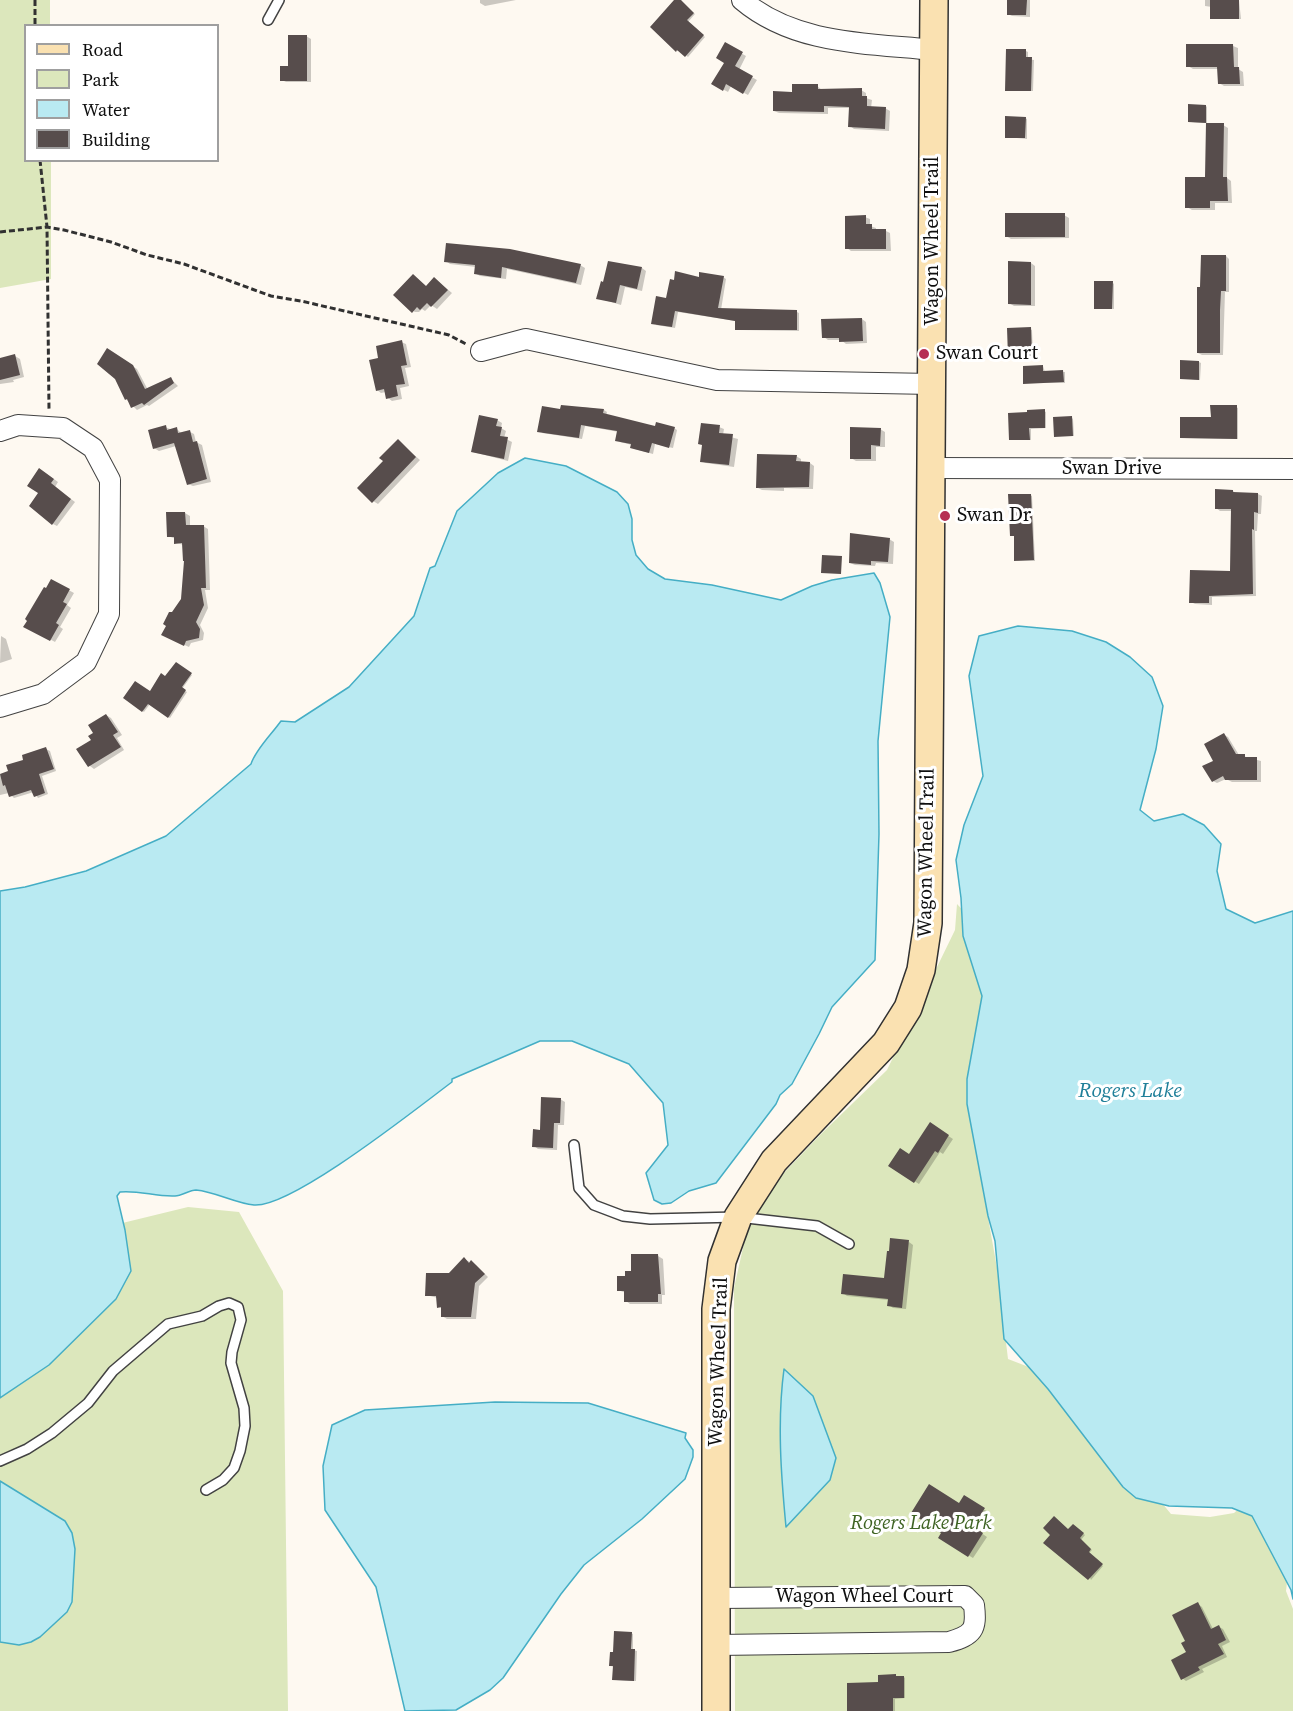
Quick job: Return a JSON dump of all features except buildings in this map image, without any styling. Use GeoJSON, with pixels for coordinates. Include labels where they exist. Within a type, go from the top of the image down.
{"type":"FeatureCollection","features":[{"type":"Feature","properties":{"kind":"street"},"geometry":{"type":"LineString","coordinates":[[742,0],[779,24],[825,39],[934,50]]}},
{"type":"Feature","properties":{"kind":"street","name":"Wagon Wheel Trail"},"geometry":{"type":"LineString","coordinates":[[716,1711],[716,1309],[722,1261],[738,1217],[774,1161],[886,1043],[908,1008],[921,970],[928,923],[934,0]]}},
{"type":"Feature","properties":{"kind":"street"},"geometry":{"type":"LineString","coordinates":[[481,351],[526,339],[717,380],[932,384]]}},
{"type":"Feature","properties":{"kind":"street"},"geometry":{"type":"LineString","coordinates":[[0,431],[18,425],[63,428],[93,448],[110,480],[109,614],[86,662],[43,693],[0,707]]}},
{"type":"Feature","properties":{"kind":"street","name":"Swan Drive"},"geometry":{"type":"LineString","coordinates":[[931,468],[1293,469]]}},
{"type":"Feature","properties":{"kind":"street","name":"Wagon Wheel Court"},"geometry":{"type":"LineString","coordinates":[[716,1598],[965,1596],[974,1605],[976,1621],[972,1631],[964,1638],[949,1642],[716,1646]]}},
{"type":"Feature","properties":{"kind":"lane"},"geometry":{"type":"LineString","coordinates":[[268,20],[279,0]]}},
{"type":"Feature","properties":{"kind":"lane"},"geometry":{"type":"LineString","coordinates":[[574,1145],[579,1188],[594,1205],[624,1216],[650,1219],[738,1217],[817,1226],[849,1244]]}},
{"type":"Feature","properties":{"kind":"lane"},"geometry":{"type":"LineString","coordinates":[[0,1461],[27,1449],[52,1433],[88,1403],[113,1371],[168,1324],[202,1316],[229,1303],[238,1307],[241,1320],[231,1363],[244,1408],[245,1426],[234,1468],[223,1480],[206,1490]]}},
{"type":"Feature","properties":{"kind":"path"},"geometry":{"type":"LineString","coordinates":[[35,0],[35,24]]}},
{"type":"Feature","properties":{"kind":"path"},"geometry":{"type":"LineString","coordinates":[[40,162],[47,227],[49,427]]}},
{"type":"Feature","properties":{"kind":"path"},"geometry":{"type":"LineString","coordinates":[[0,232],[47,227],[99,239],[147,255],[184,264],[271,296],[448,335],[481,351]]}},
{"type":"Feature","properties":{"kind":"green space"},"geometry":{"type":"Polygon","coordinates":[[[0,0],[50,0],[50,24],[24,24],[24,162],[51,162],[51,279],[0,288],[0,0]]]}},
{"type":"Feature","properties":{"kind":"green space","name":"Rogers Lake Park"},"geometry":{"type":"Polygon","coordinates":[[[957,904],[1010,961],[974,1139],[997,1268],[1008,1359],[1091,1391],[1152,1491],[1171,1514],[1210,1517],[1234,1513],[1259,1491],[1290,1556],[1286,1591],[1293,1609],[1293,1711],[735,1711],[734,1288],[745,1239],[761,1202],[780,1177],[887,1070],[955,930],[957,904]]]}},
{"type":"Feature","properties":{"kind":"green space"},"geometry":{"type":"Polygon","coordinates":[[[188,1207],[239,1212],[283,1291],[288,1711],[0,1711],[0,1316],[106,1227],[188,1207]]]}},
{"type":"Feature","properties":{"kind":"water"},"geometry":{"type":"Polygon","coordinates":[[[525,458],[566,466],[617,492],[628,504],[636,555],[648,569],[665,579],[712,585],[781,600],[832,580],[874,573],[880,583],[890,617],[878,741],[879,834],[875,960],[832,1007],[792,1084],[780,1095],[776,1104],[716,1183],[689,1191],[671,1203],[662,1204],[654,1200],[646,1173],[668,1145],[663,1103],[629,1064],[572,1041],[540,1041],[452,1079],[452,1082],[354,1154],[296,1191],[272,1202],[254,1205],[196,1190],[175,1196],[120,1192],[117,1196],[131,1271],[116,1299],[49,1365],[0,1398],[0,891],[86,871],[166,836],[251,764],[260,747],[281,721],[295,722],[349,687],[414,616],[430,568],[435,566],[457,511],[498,473],[525,458]]]}},
{"type":"Feature","properties":{"kind":"water","name":"Rogers Lake"},"geometry":{"type":"Polygon","coordinates":[[[1018,626],[1072,631],[1106,642],[1130,657],[1152,677],[1163,706],[1156,749],[1140,810],[1154,821],[1183,814],[1204,825],[1221,844],[1217,871],[1226,909],[1255,923],[1293,911],[1293,1599],[1291,1590],[1252,1516],[1232,1508],[1169,1506],[1136,1498],[1123,1487],[1048,1389],[1004,1339],[995,1241],[988,1216],[967,1104],[967,1079],[982,996],[963,936],[956,860],[964,825],[983,776],[969,676],[979,636],[1018,626]]]}},
{"type":"Feature","properties":{"kind":"water"},"geometry":{"type":"Polygon","coordinates":[[[784,1369],[813,1396],[836,1458],[830,1480],[786,1527],[780,1428],[784,1369]]]}},
{"type":"Feature","properties":{"kind":"water"},"geometry":{"type":"Polygon","coordinates":[[[495,1402],[588,1403],[686,1433],[685,1438],[693,1450],[693,1457],[685,1479],[642,1519],[584,1565],[503,1678],[490,1690],[456,1710],[405,1711],[376,1587],[325,1510],[323,1466],[332,1425],[365,1410],[495,1402]]]}},
{"type":"Feature","properties":{"kind":"water"},"geometry":{"type":"Polygon","coordinates":[[[0,1481],[65,1521],[72,1533],[75,1549],[72,1602],[67,1612],[40,1637],[19,1645],[0,1642],[0,1481]]]}},
{"type":"Feature","properties":{"kind":"place","name":"Swan Court"},"geometry":{"type":"Point","coordinates":[924,354]}},
{"type":"Feature","properties":{"kind":"place","name":"Swan Dr"},"geometry":{"type":"Point","coordinates":[945,516]}}]}
